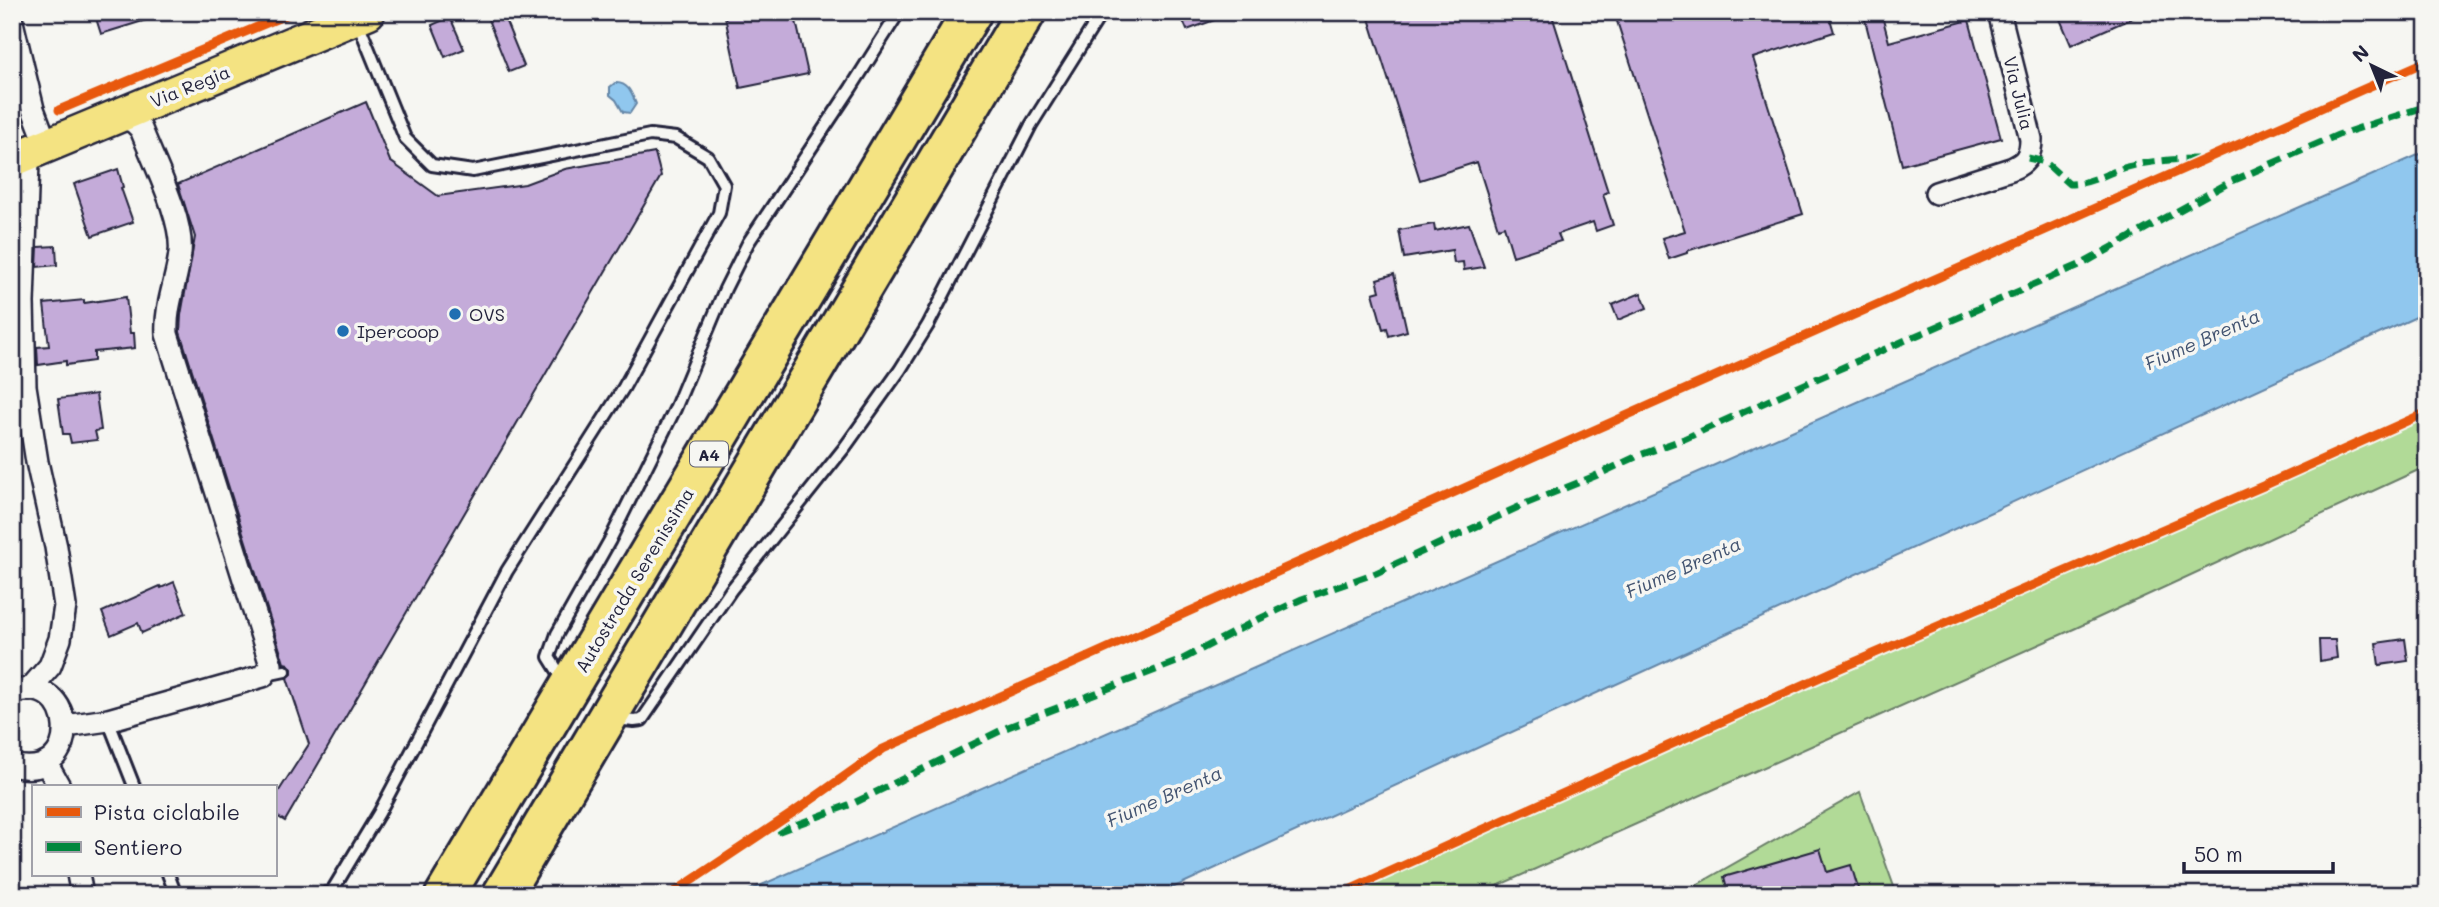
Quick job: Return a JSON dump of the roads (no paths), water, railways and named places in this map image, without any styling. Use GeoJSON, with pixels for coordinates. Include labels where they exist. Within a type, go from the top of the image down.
{"type":"FeatureCollection","features":[{"type":"Feature","properties":{"kind":"highway","name":"Autostrada Serenissima"},"geometry":{"type":"LineString","coordinates":[[445,895],[972,12]]}},
{"type":"Feature","properties":{"kind":"highway","name":"A4"},"geometry":{"type":"LineString","coordinates":[[502,895],[1026,12]]}},
{"type":"Feature","properties":{"kind":"main road","name":"Via Regia"},"geometry":{"type":"LineString","coordinates":[[23,147],[118,116],[349,14]]}},
{"type":"Feature","properties":{"kind":"main road","name":"Via Regia"},"geometry":{"type":"LineString","coordinates":[[23,147],[349,14]]}},
{"type":"Feature","properties":{"kind":"street","name":"Via Julia"},"geometry":{"type":"LineString","coordinates":[[1936,193],[2011,169],[2028,158],[2031,138],[1999,12]]}},
{"type":"Feature","properties":{"kind":"street"},"geometry":{"type":"LineString","coordinates":[[12,22],[33,109],[23,147],[28,162],[23,303],[25,386],[37,462],[57,547],[65,606],[60,639],[50,666],[21,691]]}},
{"type":"Feature","properties":{"kind":"street"},"geometry":{"type":"LineString","coordinates":[[66,726],[108,720],[273,671],[167,334],[165,317],[180,252],[180,230],[141,129],[134,122],[118,116]]}},
{"type":"Feature","properties":{"kind":"street"},"geometry":{"type":"LineString","coordinates":[[12,765],[24,767],[46,763],[61,747],[66,726],[58,705],[50,697],[21,691]]}},
{"type":"Feature","properties":{"kind":"street"},"geometry":{"type":"LineString","coordinates":[[46,763],[58,785]]}},
{"type":"Feature","properties":{"kind":"street"},"geometry":{"type":"LineString","coordinates":[[78,876],[82,895]]}},
{"type":"Feature","properties":{"kind":"lane"},"geometry":{"type":"LineString","coordinates":[[569,689],[549,657],[557,634],[610,540],[675,409],[725,289],[748,243],[899,12]]}},
{"type":"Feature","properties":{"kind":"lane"},"geometry":{"type":"LineString","coordinates":[[606,718],[642,720],[731,590],[845,447],[900,370],[929,325],[1031,125],[1102,12]]}},
{"type":"Feature","properties":{"kind":"lane"},"geometry":{"type":"LineString","coordinates":[[322,895],[332,891],[365,836],[507,571],[624,387],[719,213],[724,185],[708,157],[676,138],[650,135],[473,171],[432,165],[405,138],[349,14]]}},
{"type":"Feature","properties":{"kind":"lane"},"geometry":{"type":"LineString","coordinates":[[108,720],[134,785]]}},
{"type":"Feature","properties":{"kind":"lane"},"geometry":{"type":"LineString","coordinates":[[169,876],[177,895]]}},
{"type":"Feature","properties":{"kind":"water"},"geometry":{"type":"Polygon","coordinates":[[[615,83],[623,84],[633,96],[636,104],[630,113],[623,112],[610,95],[610,87],[615,83]]]}},
{"type":"Feature","properties":{"kind":"water","name":"Fiume Brenta"},"geometry":{"type":"Polygon","coordinates":[[[2427,151],[2427,312],[1157,895],[739,895],[2427,151]]]}},
{"type":"Feature","properties":{"kind":"place","name":"OVS"},"geometry":{"type":"Point","coordinates":[455,314]}},
{"type":"Feature","properties":{"kind":"place","name":"Ipercoop"},"geometry":{"type":"Point","coordinates":[343,331]}}]}
